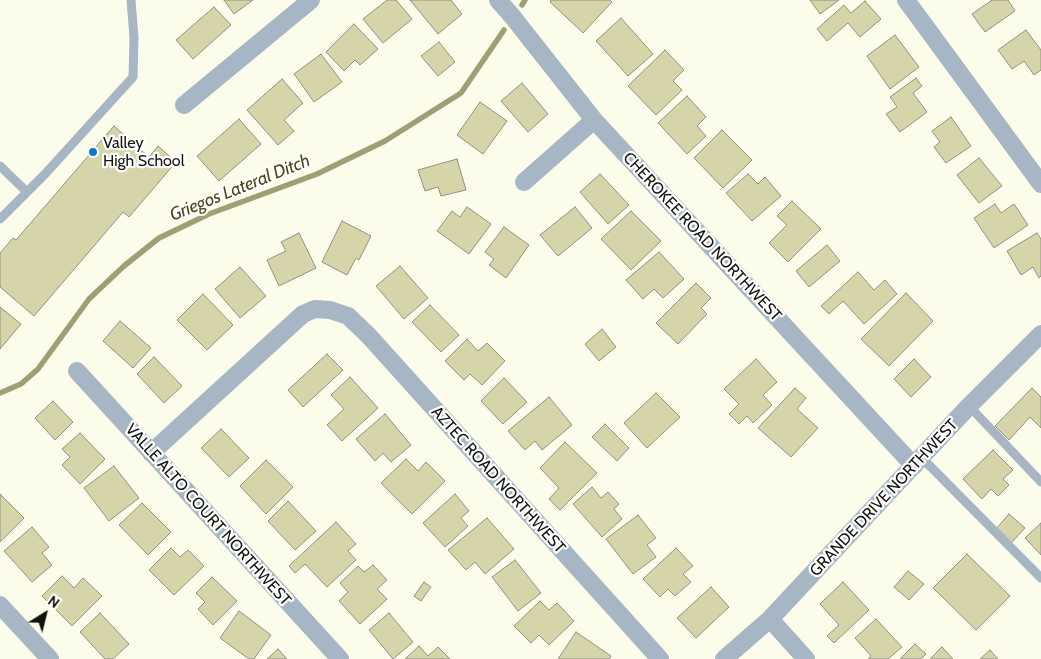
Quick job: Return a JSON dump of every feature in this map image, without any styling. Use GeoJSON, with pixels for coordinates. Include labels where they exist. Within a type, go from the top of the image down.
{"type":"FeatureCollection","features":[{"type":"Feature","properties":{"kind":"street"},"geometry":{"type":"LineString","coordinates":[[184,105],[311,0]]}},
{"type":"Feature","properties":{"kind":"street","name":"CHEROKEE ROAD NORTHWEST"},"geometry":{"type":"LineString","coordinates":[[498,0],[594,120],[918,462]]}},
{"type":"Feature","properties":{"kind":"street"},"geometry":{"type":"LineString","coordinates":[[906,0],[1041,184]]}},
{"type":"Feature","properties":{"kind":"street"},"geometry":{"type":"LineString","coordinates":[[524,182],[594,120]]}},
{"type":"Feature","properties":{"kind":"street","name":"AZTEC ROAD NORTHWEST"},"geometry":{"type":"LineString","coordinates":[[151,452],[303,314],[315,309],[330,310],[348,316],[368,335],[660,659]]}},
{"type":"Feature","properties":{"kind":"street","name":"GRANDE DRIVE NORTHWEST"},"geometry":{"type":"LineString","coordinates":[[724,659],[770,619],[969,406],[1041,335]]}},
{"type":"Feature","properties":{"kind":"street","name":"VALLE ALTO COURT NORTHWEST"},"geometry":{"type":"LineString","coordinates":[[77,371],[340,659]]}},
{"type":"Feature","properties":{"kind":"street"},"geometry":{"type":"LineString","coordinates":[[0,605],[50,659]]}},
{"type":"Feature","properties":{"kind":"street"},"geometry":{"type":"LineString","coordinates":[[770,619],[806,659]]}},
{"type":"Feature","properties":{"kind":"lane"},"geometry":{"type":"LineString","coordinates":[[0,219],[46,173],[133,77],[134,38],[131,0]]}},
{"type":"Feature","properties":{"kind":"lane"},"geometry":{"type":"LineString","coordinates":[[0,166],[27,192]]}},
{"type":"Feature","properties":{"kind":"lane"},"geometry":{"type":"LineString","coordinates":[[969,406],[1041,482]]}},
{"type":"Feature","properties":{"kind":"lane"},"geometry":{"type":"LineString","coordinates":[[918,462],[1041,578]]}},
{"type":"Feature","properties":{"kind":"building"},"geometry":{"type":"Polygon","coordinates":[[[224,0],[253,0],[234,14],[224,0]]]}},
{"type":"Feature","properties":{"kind":"building"},"geometry":{"type":"Polygon","coordinates":[[[387,0],[396,0],[412,19],[383,43],[363,19],[387,0]]]}},
{"type":"Feature","properties":{"kind":"building"},"geometry":{"type":"Polygon","coordinates":[[[410,0],[451,0],[462,14],[438,34],[410,0]]]}},
{"type":"Feature","properties":{"kind":"building"},"geometry":{"type":"Polygon","coordinates":[[[551,0],[610,0],[612,2],[583,33],[550,2],[551,0]]]}},
{"type":"Feature","properties":{"kind":"building"},"geometry":{"type":"Polygon","coordinates":[[[810,0],[839,0],[820,14],[810,0]]]}},
{"type":"Feature","properties":{"kind":"building"},"geometry":{"type":"Polygon","coordinates":[[[992,0],[1008,0],[1015,11],[985,32],[972,14],[992,0]]]}},
{"type":"Feature","properties":{"kind":"building"},"geometry":{"type":"Polygon","coordinates":[[[865,1],[881,19],[860,37],[848,23],[827,41],[817,29],[844,5],[851,13],[865,1]]]}},
{"type":"Feature","properties":{"kind":"building"},"geometry":{"type":"Polygon","coordinates":[[[214,7],[231,25],[193,59],[176,40],[214,7]]]}},
{"type":"Feature","properties":{"kind":"building"},"geometry":{"type":"Polygon","coordinates":[[[621,18],[653,54],[628,76],[596,41],[621,18]]]}},
{"type":"Feature","properties":{"kind":"building"},"geometry":{"type":"Polygon","coordinates":[[[354,24],[378,49],[360,65],[355,60],[344,71],[326,52],[354,24]]]}},
{"type":"Feature","properties":{"kind":"building"},"geometry":{"type":"Polygon","coordinates":[[[1026,30],[1041,50],[1041,70],[1034,75],[1024,61],[1012,69],[998,50],[1026,30]]]}},
{"type":"Feature","properties":{"kind":"building"},"geometry":{"type":"Polygon","coordinates":[[[895,35],[919,67],[890,89],[867,56],[895,35]]]}},
{"type":"Feature","properties":{"kind":"building"},"geometry":{"type":"Polygon","coordinates":[[[439,42],[455,62],[438,76],[421,56],[439,42]]]}},
{"type":"Feature","properties":{"kind":"building"},"geometry":{"type":"Polygon","coordinates":[[[665,50],[684,70],[673,81],[682,90],[656,115],[628,86],[665,50]]]}},
{"type":"Feature","properties":{"kind":"building"},"geometry":{"type":"Polygon","coordinates":[[[321,54],[342,82],[314,102],[294,74],[321,54]]]}},
{"type":"Feature","properties":{"kind":"building"},"geometry":{"type":"Polygon","coordinates":[[[916,78],[922,86],[913,93],[927,112],[900,132],[886,114],[897,107],[890,97],[916,78]]]}},
{"type":"Feature","properties":{"kind":"building"},"geometry":{"type":"Polygon","coordinates":[[[282,79],[303,103],[284,120],[294,131],[278,145],[247,110],[282,79]]]}},
{"type":"Feature","properties":{"kind":"building"},"geometry":{"type":"Polygon","coordinates":[[[522,83],[548,114],[528,132],[501,101],[522,83]]]}},
{"type":"Feature","properties":{"kind":"building"},"geometry":{"type":"Polygon","coordinates":[[[687,96],[706,117],[697,126],[706,136],[687,154],[658,123],[687,96]]]}},
{"type":"Feature","properties":{"kind":"building"},"geometry":{"type":"Polygon","coordinates":[[[480,102],[507,121],[483,154],[457,135],[480,102]]]}},
{"type":"Feature","properties":{"kind":"building"},"geometry":{"type":"Polygon","coordinates":[[[951,117],[971,146],[946,163],[934,147],[940,142],[932,131],[951,117]]]}},
{"type":"Feature","properties":{"kind":"building"},"geometry":{"type":"Polygon","coordinates":[[[239,119],[261,144],[219,181],[197,156],[239,119]]]}},
{"type":"Feature","properties":{"kind":"building"},"geometry":{"type":"Polygon","coordinates":[[[114,126],[149,157],[158,146],[176,162],[129,217],[123,212],[34,316],[0,287],[0,253],[13,238],[16,240],[114,126]]]}},
{"type":"Feature","properties":{"kind":"building"},"geometry":{"type":"Polygon","coordinates":[[[722,130],[752,160],[723,188],[694,158],[722,130]]]}},
{"type":"Feature","properties":{"kind":"building"},"geometry":{"type":"Polygon","coordinates":[[[979,158],[1002,186],[979,203],[957,175],[979,158]]]}},
{"type":"Feature","properties":{"kind":"building"},"geometry":{"type":"Polygon","coordinates":[[[457,159],[466,190],[441,196],[438,187],[425,191],[418,170],[457,159]]]}},
{"type":"Feature","properties":{"kind":"building"},"geometry":{"type":"Polygon","coordinates":[[[600,174],[629,205],[608,224],[580,192],[600,174]]]}},
{"type":"Feature","properties":{"kind":"building"},"geometry":{"type":"Polygon","coordinates":[[[748,174],[758,184],[765,177],[781,196],[752,221],[726,193],[748,174]]]}},
{"type":"Feature","properties":{"kind":"building"},"geometry":{"type":"Polygon","coordinates":[[[792,201],[821,229],[788,262],[769,243],[787,225],[777,216],[792,201]]]}},
{"type":"Feature","properties":{"kind":"building"},"geometry":{"type":"Polygon","coordinates":[[[995,204],[1001,213],[1014,204],[1028,225],[994,248],[974,218],[995,204]]]}},
{"type":"Feature","properties":{"kind":"building"},"geometry":{"type":"Polygon","coordinates":[[[467,207],[491,224],[469,254],[437,231],[452,211],[460,217],[467,207]]]}},
{"type":"Feature","properties":{"kind":"building"},"geometry":{"type":"Polygon","coordinates":[[[575,207],[592,228],[558,256],[540,235],[575,207]]]}},
{"type":"Feature","properties":{"kind":"building"},"geometry":{"type":"Polygon","coordinates":[[[631,211],[661,241],[631,270],[601,239],[631,211]]]}},
{"type":"Feature","properties":{"kind":"building"},"geometry":{"type":"Polygon","coordinates":[[[342,221],[371,236],[359,260],[356,258],[347,275],[322,262],[342,221]]]}},
{"type":"Feature","properties":{"kind":"building"},"geometry":{"type":"Polygon","coordinates":[[[504,227],[529,245],[506,278],[489,265],[494,259],[485,252],[504,227]]]}},
{"type":"Feature","properties":{"kind":"building"},"geometry":{"type":"Polygon","coordinates":[[[299,233],[316,268],[279,286],[267,260],[286,251],[281,242],[299,233]]]}},
{"type":"Feature","properties":{"kind":"building"},"geometry":{"type":"Polygon","coordinates":[[[1037,233],[1041,239],[1041,276],[1039,278],[1033,267],[1021,275],[1007,251],[1037,233]]]}},
{"type":"Feature","properties":{"kind":"building"},"geometry":{"type":"Polygon","coordinates":[[[827,245],[840,261],[809,287],[796,271],[827,245]]]}},
{"type":"Feature","properties":{"kind":"building"},"geometry":{"type":"Polygon","coordinates":[[[659,252],[684,279],[663,298],[654,289],[643,299],[626,280],[659,252]]]}},
{"type":"Feature","properties":{"kind":"building"},"geometry":{"type":"Polygon","coordinates":[[[400,266],[428,298],[404,319],[376,286],[400,266]]]}},
{"type":"Feature","properties":{"kind":"building"},"geometry":{"type":"Polygon","coordinates":[[[240,267],[266,296],[240,318],[215,289],[240,267]]]}},
{"type":"Feature","properties":{"kind":"building"},"geometry":{"type":"Polygon","coordinates":[[[858,272],[874,290],[885,280],[897,294],[864,324],[843,301],[829,314],[821,306],[858,272]]]}},
{"type":"Feature","properties":{"kind":"building"},"geometry":{"type":"Polygon","coordinates":[[[696,283],[711,298],[701,308],[707,314],[678,344],[656,323],[696,283]]]}},
{"type":"Feature","properties":{"kind":"building"},"geometry":{"type":"Polygon","coordinates":[[[906,293],[933,321],[889,366],[861,339],[906,293]]]}},
{"type":"Feature","properties":{"kind":"building"},"geometry":{"type":"Polygon","coordinates":[[[203,294],[233,325],[207,350],[177,320],[203,294]]]}},
{"type":"Feature","properties":{"kind":"building"},"geometry":{"type":"Polygon","coordinates":[[[430,305],[459,335],[441,352],[412,322],[430,305]]]}},
{"type":"Feature","properties":{"kind":"building"},"geometry":{"type":"Polygon","coordinates":[[[0,307],[21,324],[0,349],[0,307]]]}},
{"type":"Feature","properties":{"kind":"building"},"geometry":{"type":"Polygon","coordinates":[[[120,321],[151,348],[133,368],[103,341],[120,321]]]}},
{"type":"Feature","properties":{"kind":"building"},"geometry":{"type":"Polygon","coordinates":[[[602,329],[616,347],[599,361],[585,344],[602,329]]]}},
{"type":"Feature","properties":{"kind":"building"},"geometry":{"type":"Polygon","coordinates":[[[467,339],[478,351],[487,343],[505,361],[482,385],[470,374],[464,380],[445,361],[467,339]]]}},
{"type":"Feature","properties":{"kind":"building"},"geometry":{"type":"Polygon","coordinates":[[[327,354],[343,370],[303,407],[288,390],[327,354]]]}},
{"type":"Feature","properties":{"kind":"building"},"geometry":{"type":"Polygon","coordinates":[[[154,357],[182,386],[164,403],[137,374],[154,357]]]}},
{"type":"Feature","properties":{"kind":"building"},"geometry":{"type":"Polygon","coordinates":[[[756,359],[777,382],[763,395],[772,405],[753,423],[747,416],[739,424],[729,414],[739,404],[724,389],[756,359]]]}},
{"type":"Feature","properties":{"kind":"building"},"geometry":{"type":"Polygon","coordinates":[[[914,359],[931,377],[911,397],[894,379],[914,359]]]}},
{"type":"Feature","properties":{"kind":"building"},"geometry":{"type":"Polygon","coordinates":[[[350,377],[378,408],[342,441],[327,425],[344,409],[331,395],[350,377]]]}},
{"type":"Feature","properties":{"kind":"building"},"geometry":{"type":"Polygon","coordinates":[[[504,378],[527,402],[503,424],[481,401],[504,378]]]}},
{"type":"Feature","properties":{"kind":"building"},"geometry":{"type":"Polygon","coordinates":[[[795,388],[806,398],[797,409],[818,428],[791,457],[758,428],[795,388]]]}},
{"type":"Feature","properties":{"kind":"building"},"geometry":{"type":"Polygon","coordinates":[[[1032,388],[1041,397],[1041,428],[1030,417],[1009,440],[995,426],[1032,388]]]}},
{"type":"Feature","properties":{"kind":"building"},"geometry":{"type":"Polygon","coordinates":[[[656,393],[680,417],[647,448],[624,423],[656,393]]]}},
{"type":"Feature","properties":{"kind":"building"},"geometry":{"type":"Polygon","coordinates":[[[549,397],[572,425],[542,450],[535,441],[525,450],[508,431],[549,397]]]}},
{"type":"Feature","properties":{"kind":"building"},"geometry":{"type":"Polygon","coordinates":[[[53,401],[73,422],[55,440],[35,418],[53,401]]]}},
{"type":"Feature","properties":{"kind":"building"},"geometry":{"type":"Polygon","coordinates":[[[385,414],[411,445],[391,462],[383,453],[375,461],[356,439],[385,414]]]}},
{"type":"Feature","properties":{"kind":"building"},"geometry":{"type":"Polygon","coordinates":[[[605,424],[629,448],[617,461],[592,437],[605,424]]]}},
{"type":"Feature","properties":{"kind":"building"},"geometry":{"type":"Polygon","coordinates":[[[221,429],[249,458],[229,477],[201,448],[221,429]]]}},
{"type":"Feature","properties":{"kind":"building"},"geometry":{"type":"Polygon","coordinates":[[[80,433],[105,459],[80,484],[62,465],[70,457],[62,449],[80,433]]]}},
{"type":"Feature","properties":{"kind":"building"},"geometry":{"type":"Polygon","coordinates":[[[565,442],[597,473],[560,510],[549,499],[559,488],[540,468],[565,442]]]}},
{"type":"Feature","properties":{"kind":"building"},"geometry":{"type":"Polygon","coordinates":[[[993,450],[1013,470],[1003,479],[1009,485],[998,496],[991,489],[982,499],[963,479],[993,450]]]}},
{"type":"Feature","properties":{"kind":"building"},"geometry":{"type":"Polygon","coordinates":[[[406,459],[418,471],[426,462],[445,481],[412,514],[381,483],[406,459]]]}},
{"type":"Feature","properties":{"kind":"building"},"geometry":{"type":"Polygon","coordinates":[[[266,460],[293,487],[266,514],[240,486],[266,460]]]}},
{"type":"Feature","properties":{"kind":"building"},"geometry":{"type":"Polygon","coordinates":[[[114,466],[139,498],[109,521],[84,488],[114,466]]]}},
{"type":"Feature","properties":{"kind":"building"},"geometry":{"type":"Polygon","coordinates":[[[592,487],[601,498],[608,492],[619,504],[614,509],[622,519],[602,537],[573,504],[592,487]]]}},
{"type":"Feature","properties":{"kind":"building"},"geometry":{"type":"Polygon","coordinates":[[[0,494],[24,518],[0,542],[0,494]]]}},
{"type":"Feature","properties":{"kind":"building"},"geometry":{"type":"Polygon","coordinates":[[[455,494],[469,511],[461,518],[468,526],[445,547],[423,523],[455,494]]]}},
{"type":"Feature","properties":{"kind":"building"},"geometry":{"type":"Polygon","coordinates":[[[288,501],[316,531],[295,550],[268,521],[288,501]]]}},
{"type":"Feature","properties":{"kind":"building"},"geometry":{"type":"Polygon","coordinates":[[[142,503],[171,532],[148,555],[119,525],[142,503]]]}},
{"type":"Feature","properties":{"kind":"building"},"geometry":{"type":"Polygon","coordinates":[[[1009,514],[1025,528],[1011,543],[996,529],[1009,514]]]}},
{"type":"Feature","properties":{"kind":"building"},"geometry":{"type":"Polygon","coordinates":[[[638,515],[656,538],[647,545],[656,557],[633,574],[606,539],[638,515]]]}},
{"type":"Feature","properties":{"kind":"building"},"geometry":{"type":"Polygon","coordinates":[[[487,518],[514,549],[485,574],[475,562],[466,570],[448,550],[487,518]]]}},
{"type":"Feature","properties":{"kind":"building"},"geometry":{"type":"Polygon","coordinates":[[[336,522],[356,544],[348,551],[356,560],[327,587],[305,564],[295,573],[289,566],[336,522]]]}},
{"type":"Feature","properties":{"kind":"building"},"geometry":{"type":"Polygon","coordinates":[[[1041,523],[1041,555],[1025,538],[1041,523]]]}},
{"type":"Feature","properties":{"kind":"building"},"geometry":{"type":"Polygon","coordinates":[[[32,527],[49,547],[42,553],[52,565],[32,582],[4,551],[32,527]]]}},
{"type":"Feature","properties":{"kind":"building"},"geometry":{"type":"Polygon","coordinates":[[[171,548],[180,557],[188,550],[204,566],[174,595],[149,570],[171,548]]]}},
{"type":"Feature","properties":{"kind":"building"},"geometry":{"type":"Polygon","coordinates":[[[676,548],[693,566],[683,574],[691,582],[675,596],[668,589],[660,597],[643,579],[676,548]]]}},
{"type":"Feature","properties":{"kind":"building"},"geometry":{"type":"Polygon","coordinates":[[[967,554],[1010,596],[976,630],[933,588],[967,554]]]}},
{"type":"Feature","properties":{"kind":"building"},"geometry":{"type":"Polygon","coordinates":[[[515,560],[541,593],[518,611],[492,577],[515,560]]]}},
{"type":"Feature","properties":{"kind":"building"},"geometry":{"type":"Polygon","coordinates":[[[373,565],[387,580],[377,589],[387,599],[360,624],[339,601],[348,592],[340,583],[358,566],[364,572],[373,565]]]}},
{"type":"Feature","properties":{"kind":"building"},"geometry":{"type":"Polygon","coordinates":[[[908,571],[924,584],[909,600],[894,587],[908,571]]]}},
{"type":"Feature","properties":{"kind":"building"},"geometry":{"type":"Polygon","coordinates":[[[62,576],[74,588],[83,578],[102,596],[72,626],[42,596],[62,576]]]}},
{"type":"Feature","properties":{"kind":"building"},"geometry":{"type":"Polygon","coordinates":[[[212,577],[237,601],[213,625],[198,609],[205,602],[196,593],[212,577]]]}},
{"type":"Feature","properties":{"kind":"building"},"geometry":{"type":"Polygon","coordinates":[[[424,582],[431,587],[421,601],[414,596],[424,582]]]}},
{"type":"Feature","properties":{"kind":"building"},"geometry":{"type":"Polygon","coordinates":[[[843,582],[869,610],[834,643],[827,636],[839,625],[820,604],[843,582]]]}},
{"type":"Feature","properties":{"kind":"building"},"geometry":{"type":"Polygon","coordinates":[[[711,587],[729,607],[696,638],[677,618],[711,587]]]}},
{"type":"Feature","properties":{"kind":"building"},"geometry":{"type":"Polygon","coordinates":[[[540,601],[549,610],[557,603],[574,621],[549,645],[539,635],[531,643],[514,626],[540,601]]]}},
{"type":"Feature","properties":{"kind":"building"},"geometry":{"type":"Polygon","coordinates":[[[239,611],[271,635],[254,659],[249,659],[220,638],[239,611]]]}},
{"type":"Feature","properties":{"kind":"building"},"geometry":{"type":"Polygon","coordinates":[[[100,613],[129,644],[113,659],[105,659],[80,632],[100,613]]]}},
{"type":"Feature","properties":{"kind":"building"},"geometry":{"type":"Polygon","coordinates":[[[389,613],[413,642],[393,659],[369,630],[389,613]]]}},
{"type":"Feature","properties":{"kind":"building"},"geometry":{"type":"Polygon","coordinates":[[[876,619],[902,647],[888,659],[868,659],[871,656],[855,638],[876,619]]]}},
{"type":"Feature","properties":{"kind":"building"},"geometry":{"type":"Polygon","coordinates":[[[576,632],[611,656],[609,659],[558,659],[576,632]]]}},
{"type":"Feature","properties":{"kind":"building"},"geometry":{"type":"Polygon","coordinates":[[[915,644],[926,654],[921,659],[900,659],[915,644]]]}},
{"type":"Feature","properties":{"kind":"building"},"geometry":{"type":"Polygon","coordinates":[[[419,646],[428,656],[438,647],[450,659],[405,659],[419,646]]]}},
{"type":"Feature","properties":{"kind":"building"},"geometry":{"type":"Polygon","coordinates":[[[942,647],[953,659],[930,659],[942,647]]]}},
{"type":"Feature","properties":{"kind":"building"},"geometry":{"type":"Polygon","coordinates":[[[278,649],[287,659],[267,659],[278,649]]]}},
{"type":"Feature","properties":{"kind":"building"},"geometry":{"type":"Polygon","coordinates":[[[990,650],[998,659],[980,659],[990,650]]]}},
{"type":"Feature","properties":{"kind":"waterway","name":"Griegos Lateral Ditch"},"geometry":{"type":"LineString","coordinates":[[522,5],[525,0]]}},
{"type":"Feature","properties":{"kind":"waterway","name":"Griegos Lateral Ditch"},"geometry":{"type":"LineString","coordinates":[[0,393],[21,384],[38,369],[89,299],[124,266],[159,238],[209,214],[317,174],[385,141],[461,93],[504,30]]}},
{"type":"Feature","properties":{"kind":"place","name":"Valley High School"},"geometry":{"type":"Point","coordinates":[93,152]}}]}
